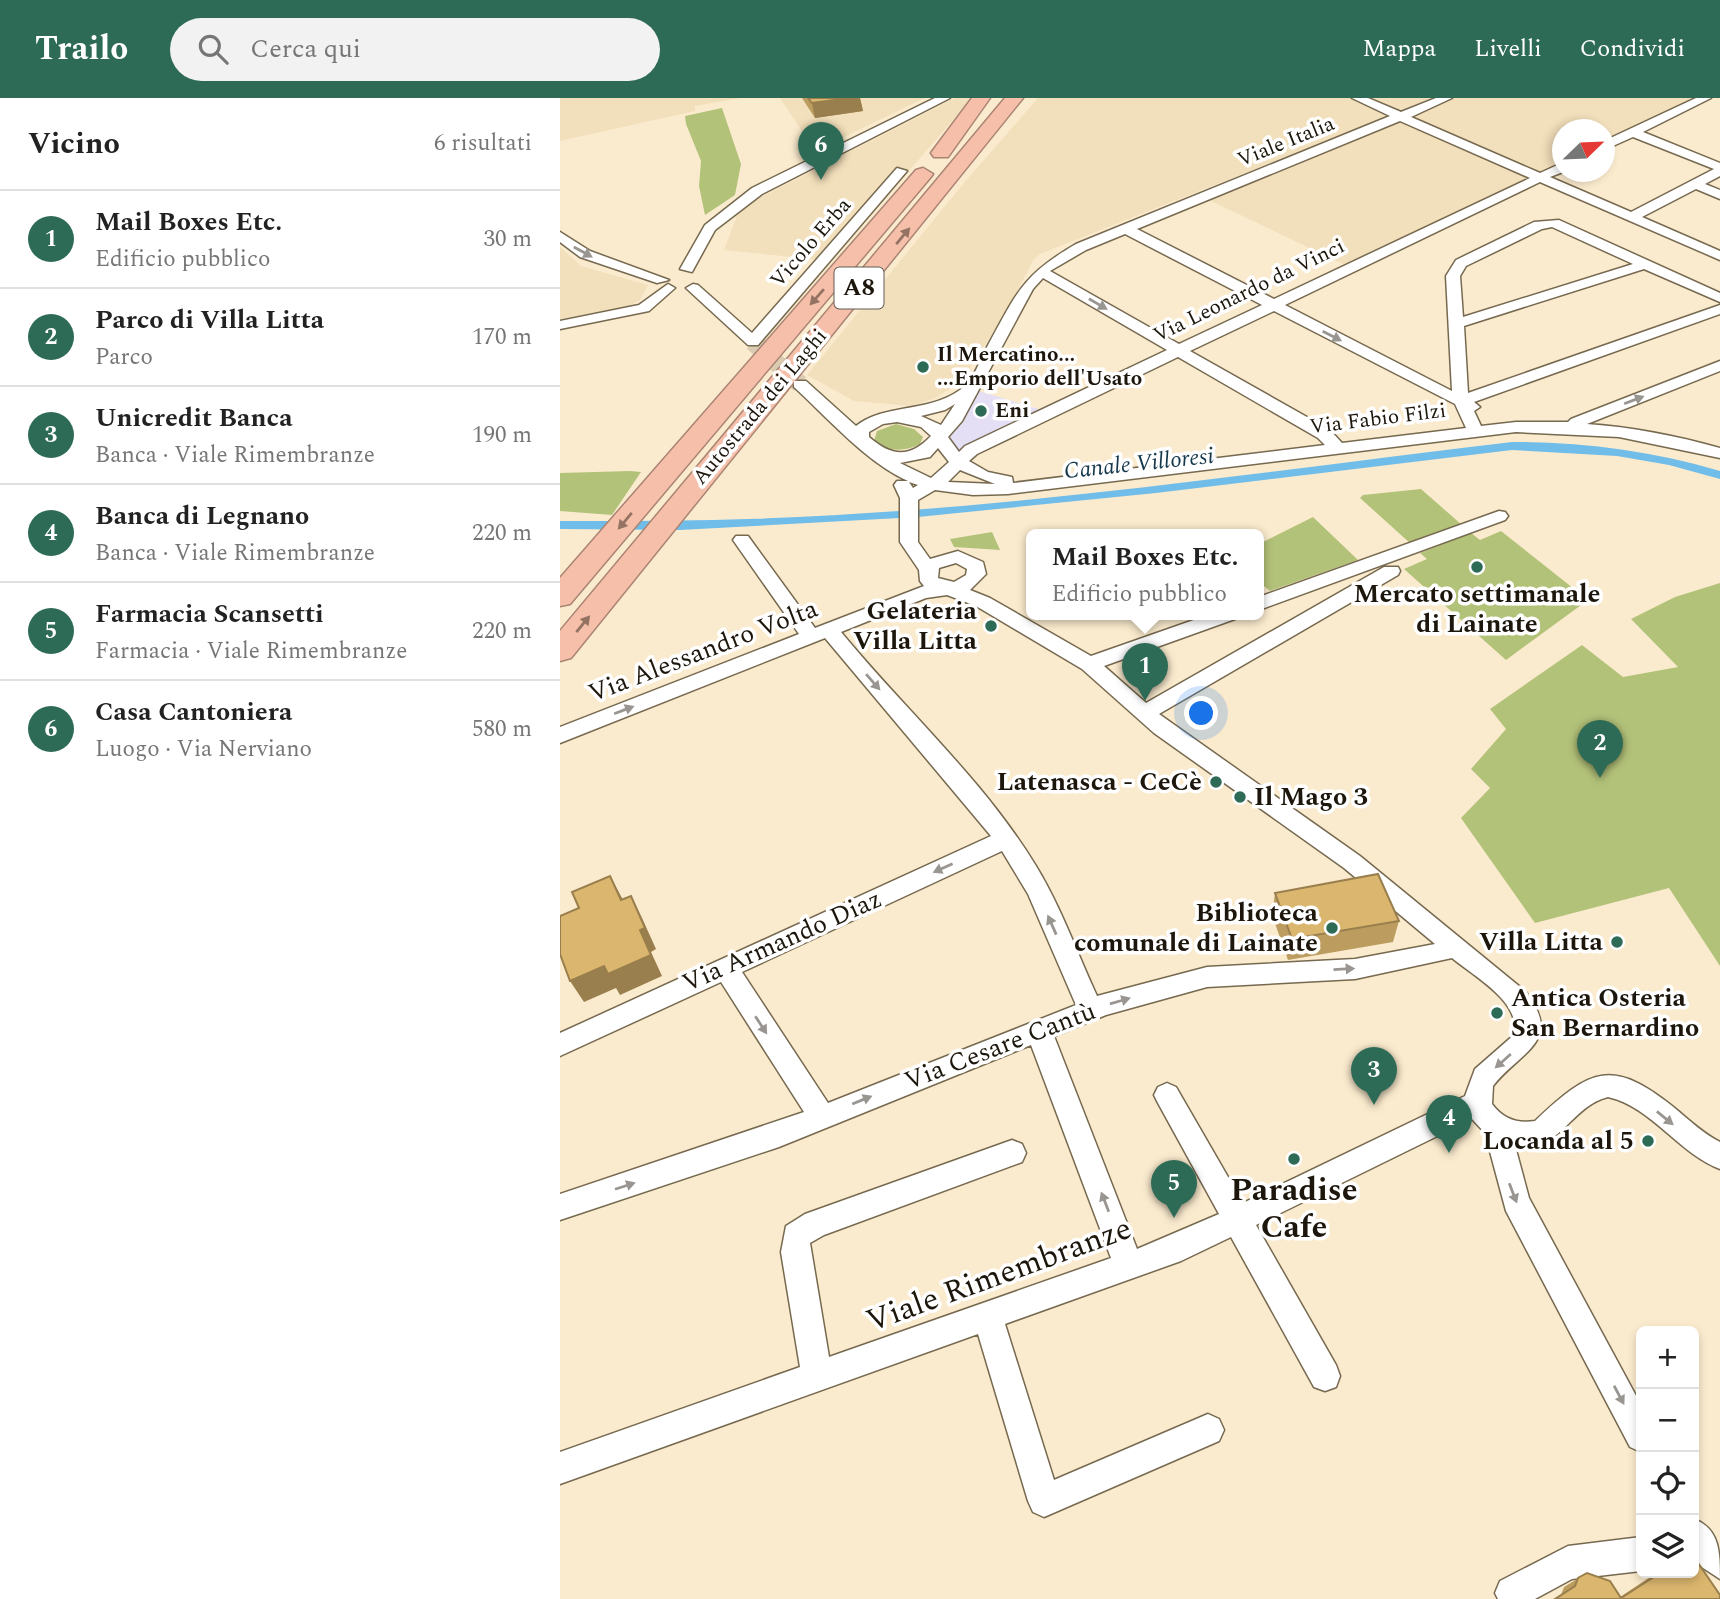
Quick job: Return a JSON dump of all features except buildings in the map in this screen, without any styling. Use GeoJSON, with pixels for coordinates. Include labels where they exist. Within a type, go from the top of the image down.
{"type":"FeatureCollection","features":[{"type":"Feature","properties":{"kind":"highway"},"geometry":{"type":"LineString","coordinates":[[942,153],[981,98]]}},
{"type":"Feature","properties":{"kind":"highway","name":"Autostrada dei Laghi"},"geometry":{"type":"LineString","coordinates":[[562,594],[991,98]]}},
{"type":"Feature","properties":{"kind":"highway","name":"Autostrada dei Laghi"},"geometry":{"type":"LineString","coordinates":[[560,651],[1014,98]]}},
{"type":"Feature","properties":{"kind":"street"},"geometry":{"type":"LineString","coordinates":[[560,236],[585,254],[665,284],[697,277],[710,228],[757,191],[944,98]]}},
{"type":"Feature","properties":{"kind":"street"},"geometry":{"type":"LineString","coordinates":[[1358,98],[1720,256]]}},
{"type":"Feature","properties":{"kind":"street","name":"Viale Italia"},"geometry":{"type":"LineString","coordinates":[[937,440],[950,427],[1036,276],[1057,260],[1447,98]]}},
{"type":"Feature","properties":{"kind":"street"},"geometry":{"type":"LineString","coordinates":[[1615,141],[1705,98]]}},
{"type":"Feature","properties":{"kind":"street"},"geometry":{"type":"LineString","coordinates":[[1632,132],[1720,169]]}},
{"type":"Feature","properties":{"kind":"street"},"geometry":{"type":"LineString","coordinates":[[1631,218],[1720,169]]}},
{"type":"Feature","properties":{"kind":"street","name":"Vicolo Erba"},"geometry":{"type":"LineString","coordinates":[[697,277],[753,342],[901,171]]}},
{"type":"Feature","properties":{"kind":"street","name":"Via Leonardo da Vinci"},"geometry":{"type":"LineString","coordinates":[[932,484],[959,461],[988,442],[1552,172]]}},
{"type":"Feature","properties":{"kind":"street"},"geometry":{"type":"LineString","coordinates":[[1695,184],[1720,195]]}},
{"type":"Feature","properties":{"kind":"street"},"geometry":{"type":"LineString","coordinates":[[1475,430],[1461,401],[1455,269],[1461,263],[1542,223],[1560,225],[1720,298]]}},
{"type":"Feature","properties":{"kind":"street"},"geometry":{"type":"LineString","coordinates":[[1132,228],[1271,305],[1461,401],[1492,420],[1499,428]]}},
{"type":"Feature","properties":{"kind":"street"},"geometry":{"type":"LineString","coordinates":[[1456,324],[1646,264]]}},
{"type":"Feature","properties":{"kind":"street"},"geometry":{"type":"LineString","coordinates":[[1036,276],[1154,337],[1324,434],[1337,447]]}},
{"type":"Feature","properties":{"kind":"street"},"geometry":{"type":"LineString","coordinates":[[560,325],[644,308],[665,284]]}},
{"type":"Feature","properties":{"kind":"street"},"geometry":{"type":"LineString","coordinates":[[1461,401],[1720,309]]}},
{"type":"Feature","properties":{"kind":"street"},"geometry":{"type":"LineString","coordinates":[[1573,427],[1577,422],[1720,366]]}},
{"type":"Feature","properties":{"kind":"street"},"geometry":{"type":"LineString","coordinates":[[806,389],[849,409],[892,418]]}},
{"type":"Feature","properties":{"kind":"street"},"geometry":{"type":"LineString","coordinates":[[806,389],[883,459],[909,498],[910,543],[935,564]]}},
{"type":"Feature","properties":{"kind":"street"},"geometry":{"type":"LineString","coordinates":[[861,441],[859,433],[864,426],[877,419],[939,407],[969,390]]}},
{"type":"Feature","properties":{"kind":"street","name":"Via Fabio Filzi"},"geometry":{"type":"LineString","coordinates":[[892,418],[930,426],[937,433],[937,440],[959,461],[987,478],[1041,485]]}},
{"type":"Feature","properties":{"kind":"street","name":"Via Fabio Filzi"},"geometry":{"type":"LineString","coordinates":[[883,459],[932,484],[969,491],[1041,485],[1499,428],[1573,427],[1644,435],[1720,453]]}},
{"type":"Feature","properties":{"kind":"street"},"geometry":{"type":"LineString","coordinates":[[883,459],[916,456],[930,450],[937,440]]}},
{"type":"Feature","properties":{"kind":"street"},"geometry":{"type":"LineString","coordinates":[[909,498],[932,484]]}},
{"type":"Feature","properties":{"kind":"street"},"geometry":{"type":"LineString","coordinates":[[1264,602],[1499,516]]}},
{"type":"Feature","properties":{"kind":"street"},"geometry":{"type":"LineString","coordinates":[[742,540],[820,633],[967,790],[1005,840],[1036,888],[1090,1009]]}},
{"type":"Feature","properties":{"kind":"street"},"geometry":{"type":"LineString","coordinates":[[935,564],[958,557],[972,562],[977,570],[974,579],[964,586],[947,589]]}},
{"type":"Feature","properties":{"kind":"street"},"geometry":{"type":"LineString","coordinates":[[935,564],[929,580],[984,602],[1089,664],[1202,760],[1352,862],[1512,993],[1524,1008],[1529,1021],[1525,1041],[1483,1080],[1478,1093],[1488,1115],[1516,1202],[1636,1427]]}},
{"type":"Feature","properties":{"kind":"street"},"geometry":{"type":"LineString","coordinates":[[1144,713],[1391,571]]}},
{"type":"Feature","properties":{"kind":"street"},"geometry":{"type":"LineString","coordinates":[[974,579],[984,602]]}},
{"type":"Feature","properties":{"kind":"street","name":"Via Alessandro Volta"},"geometry":{"type":"LineString","coordinates":[[560,735],[922,593],[947,589]]}},
{"type":"Feature","properties":{"kind":"street"},"geometry":{"type":"LineString","coordinates":[[1089,664],[1214,620]]}},
{"type":"Feature","properties":{"kind":"street","name":"Via Armando Diaz"},"geometry":{"type":"LineString","coordinates":[[560,1045],[1005,840]]}},
{"type":"Feature","properties":{"kind":"street","name":"Via Cesare Cantù"},"geometry":{"type":"LineString","coordinates":[[560,1207],[779,1135],[1090,1009],[1207,977],[1355,968],[1442,953],[1452,944]]}},
{"type":"Feature","properties":{"kind":"street"},"geometry":{"type":"LineString","coordinates":[[725,967],[822,1117]]}},
{"type":"Feature","properties":{"kind":"street"},"geometry":{"type":"LineString","coordinates":[[1038,1030],[1129,1266]]}},
{"type":"Feature","properties":{"kind":"street","name":"Viale Rimembranze"},"geometry":{"type":"LineString","coordinates":[[560,1468],[1181,1247],[1447,1115],[1488,1115],[1516,1135],[1535,1136],[1543,1132],[1589,1090],[1609,1086],[1636,1094],[1698,1145],[1720,1156]]}},
{"type":"Feature","properties":{"kind":"street"},"geometry":{"type":"LineString","coordinates":[[1167,1095],[1325,1376]]}},
{"type":"Feature","properties":{"kind":"street"},"geometry":{"type":"LineString","coordinates":[[817,1377],[794,1252],[796,1236],[815,1224],[1012,1153]]}},
{"type":"Feature","properties":{"kind":"street"},"geometry":{"type":"LineString","coordinates":[[987,1316],[1044,1501],[1208,1430]]}},
{"type":"Feature","properties":{"kind":"street"},"geometry":{"type":"LineString","coordinates":[[1512,1593],[1568,1563],[1636,1555]]}},
{"type":"Feature","properties":{"kind":"shaded area"},"geometry":{"type":"Polygon","coordinates":[[[560,98],[741,98],[695,106],[695,111],[560,141],[560,98]]]}},
{"type":"Feature","properties":{"kind":"shaded area"},"geometry":{"type":"Polygon","coordinates":[[[780,98],[925,98],[815,151],[780,98]]]}},
{"type":"Feature","properties":{"kind":"shaded area"},"geometry":{"type":"Polygon","coordinates":[[[955,98],[972,98],[831,261],[724,250],[740,208],[955,98]]]}},
{"type":"Feature","properties":{"kind":"shaded area"},"geometry":{"type":"Polygon","coordinates":[[[1038,98],[1434,98],[1040,254],[1034,259],[1005,314],[966,374],[953,387],[935,398],[912,406],[854,401],[807,375],[963,184],[1038,98]]]}},
{"type":"Feature","properties":{"kind":"shaded area"},"geometry":{"type":"Polygon","coordinates":[[[1452,98],[1698,98],[1615,138],[1615,119],[1552,119],[1552,167],[1345,265],[1207,199],[1452,98]]]}},
{"type":"Feature","properties":{"kind":"shaded area"},"geometry":{"type":"Polygon","coordinates":[[[560,247],[581,266],[648,285],[640,300],[623,309],[560,319],[560,247]]]}},
{"type":"Feature","properties":{"kind":"shaded area"},"geometry":{"type":"Polygon","coordinates":[[[972,389],[1045,411],[957,456],[940,441],[972,389]]]}},
{"type":"Feature","properties":{"kind":"green space"},"geometry":{"type":"Polygon","coordinates":[[[722,108],[741,164],[735,195],[705,215],[699,186],[701,161],[685,116],[722,108]]]}},
{"type":"Feature","properties":{"kind":"green space"},"geometry":{"type":"Polygon","coordinates":[[[896,424],[914,429],[923,437],[920,444],[896,450],[874,441],[877,431],[896,424]]]}},
{"type":"Feature","properties":{"kind":"green space"},"geometry":{"type":"Polygon","coordinates":[[[641,472],[612,515],[560,511],[560,473],[641,472]]]}},
{"type":"Feature","properties":{"kind":"green space"},"geometry":{"type":"Polygon","coordinates":[[[1421,489],[1462,525],[1411,544],[1360,498],[1363,495],[1421,489]]]}},
{"type":"Feature","properties":{"kind":"green space"},"geometry":{"type":"Polygon","coordinates":[[[1313,517],[1358,560],[1270,591],[1264,586],[1264,542],[1313,517]]]}},
{"type":"Feature","properties":{"kind":"green space"},"geometry":{"type":"Polygon","coordinates":[[[1501,531],[1588,600],[1506,660],[1404,569],[1427,559],[1420,553],[1471,533],[1480,540],[1501,531]]]}},
{"type":"Feature","properties":{"kind":"green space"},"geometry":{"type":"Polygon","coordinates":[[[992,532],[1000,550],[954,547],[950,539],[992,532]]]}},
{"type":"Feature","properties":{"kind":"green space"},"geometry":{"type":"Polygon","coordinates":[[[1720,583],[1720,966],[1669,888],[1535,923],[1461,818],[1490,788],[1471,769],[1506,729],[1490,709],[1582,645],[1623,677],[1678,667],[1631,619],[1675,597],[1720,583]]]}},
{"type":"Feature","properties":{"kind":"waterway","name":"Canale Villoresi"},"geometry":{"type":"LineString","coordinates":[[560,525],[680,525],[918,513],[1156,489],[1512,446],[1617,452],[1669,461],[1720,475]]}},
{"type":"Feature","properties":{"kind":"tunnel"},"geometry":{"type":"LineString","coordinates":[[753,342],[800,384]]}},
{"type":"Feature","properties":{"kind":"place","name":"Casa Cantoniera"},"geometry":{"type":"Point","coordinates":[821,180]}},
{"type":"Feature","properties":{"kind":"place","name":"Il Mercatino... ...Emporio dell'Usato"},"geometry":{"type":"Point","coordinates":[923,367]}},
{"type":"Feature","properties":{"kind":"place","name":"Eni"},"geometry":{"type":"Point","coordinates":[981,411]}},
{"type":"Feature","properties":{"kind":"place","name":"Mercato settimanale di Lainate"},"geometry":{"type":"Point","coordinates":[1477,567]}},
{"type":"Feature","properties":{"kind":"place","name":"Gelateria Villa Litta"},"geometry":{"type":"Point","coordinates":[991,626]}},
{"type":"Feature","properties":{"kind":"place","name":"Mail Boxes Etc."},"geometry":{"type":"Point","coordinates":[1145,701]}},
{"type":"Feature","properties":{"kind":"place","name":"Parco di Villa Litta"},"geometry":{"type":"Point","coordinates":[1600,778]}},
{"type":"Feature","properties":{"kind":"place","name":"Latenasca - CeCè"},"geometry":{"type":"Point","coordinates":[1216,782]}},
{"type":"Feature","properties":{"kind":"place","name":"Il Mago 3"},"geometry":{"type":"Point","coordinates":[1240,797]}},
{"type":"Feature","properties":{"kind":"place","name":"Biblioteca comunale di Lainate"},"geometry":{"type":"Point","coordinates":[1332,928]}},
{"type":"Feature","properties":{"kind":"place","name":"Villa Litta"},"geometry":{"type":"Point","coordinates":[1617,942]}},
{"type":"Feature","properties":{"kind":"place","name":"Antica Osteria San Bernardino"},"geometry":{"type":"Point","coordinates":[1497,1013]}},
{"type":"Feature","properties":{"kind":"place","name":"Unicredit Banca"},"geometry":{"type":"Point","coordinates":[1374,1105]}},
{"type":"Feature","properties":{"kind":"place","name":"Locanda al 5"},"geometry":{"type":"Point","coordinates":[1648,1141]}},
{"type":"Feature","properties":{"kind":"place","name":"Banca di Legnano"},"geometry":{"type":"Point","coordinates":[1449,1153]}},
{"type":"Feature","properties":{"kind":"place","name":"Paradise Cafe"},"geometry":{"type":"Point","coordinates":[1294,1159]}},
{"type":"Feature","properties":{"kind":"place","name":"Farmacia Scansetti"},"geometry":{"type":"Point","coordinates":[1174,1218]}}]}
